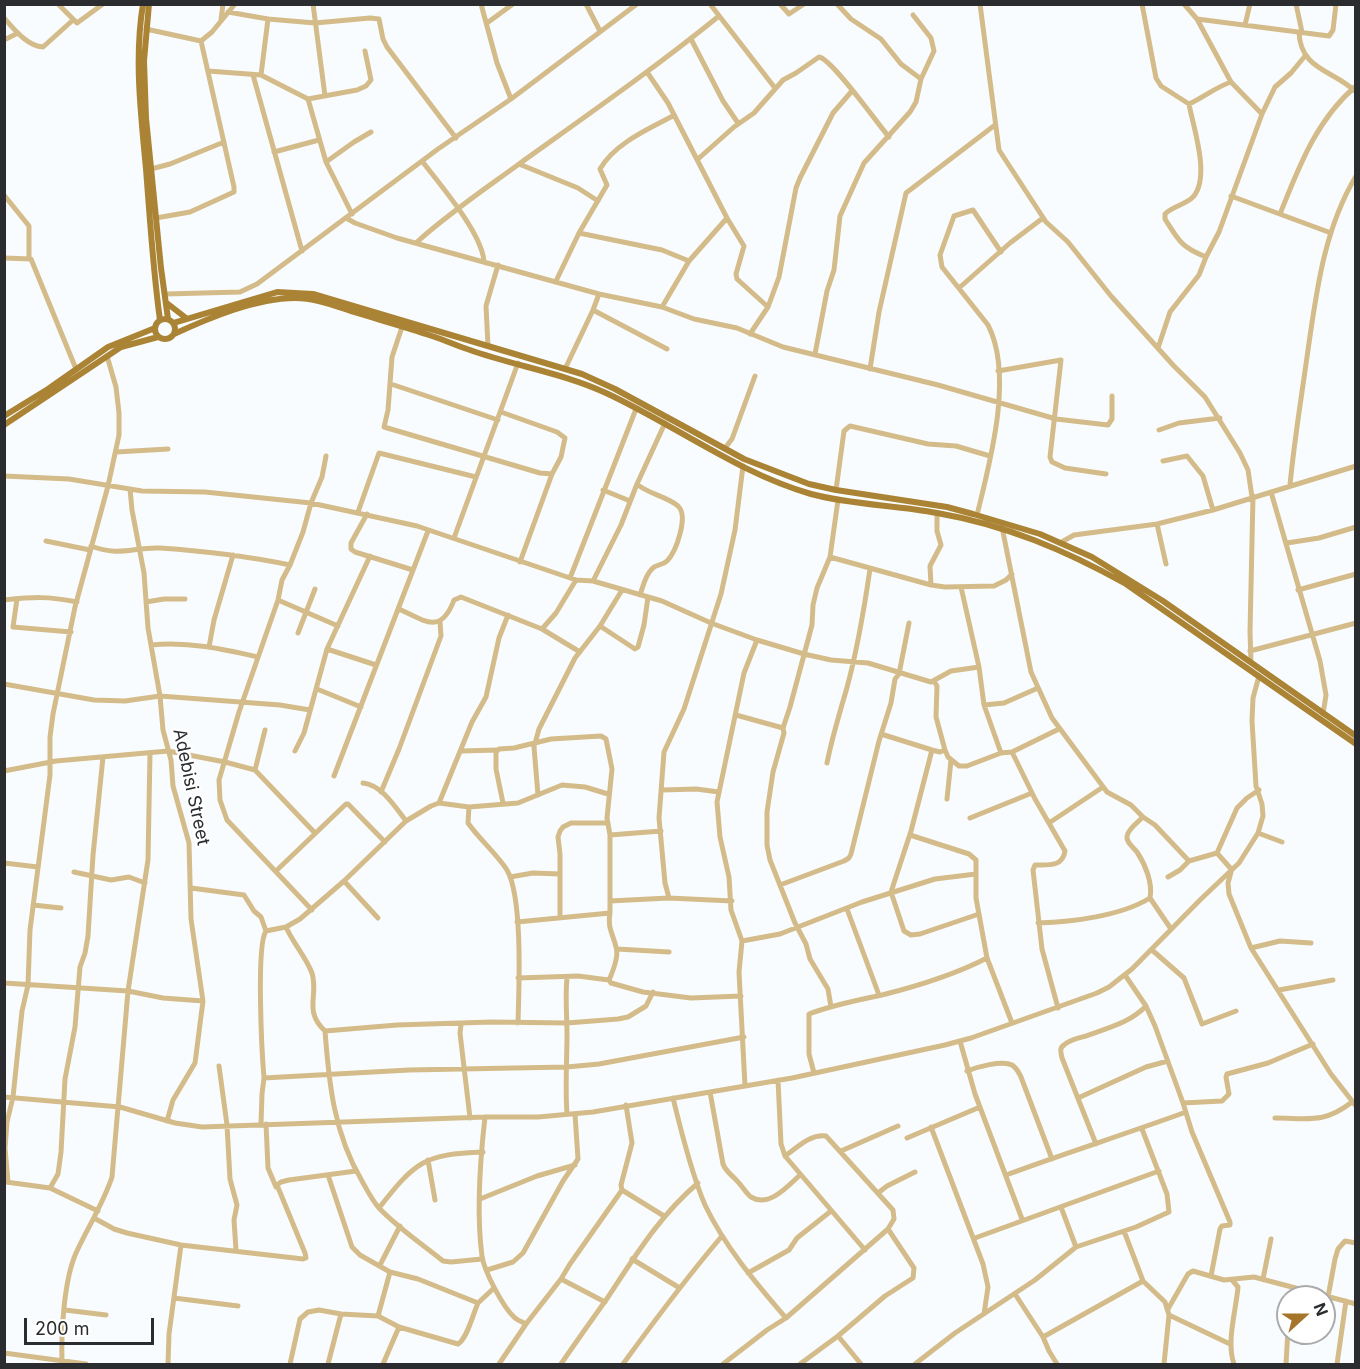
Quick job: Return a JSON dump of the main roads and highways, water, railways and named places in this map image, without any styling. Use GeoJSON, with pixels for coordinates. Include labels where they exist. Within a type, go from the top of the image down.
{"type":"FeatureCollection","features":[{"type":"Feature","properties":{"kind":"main road"},"geometry":{"type":"LineString","coordinates":[[4,427],[121,340],[155,328],[160,320],[155,284],[139,78],[138,39],[143,4]]}},
{"type":"Feature","properties":{"kind":"main road"},"geometry":{"type":"LineString","coordinates":[[149,4],[144,62],[146,118],[167,303],[175,328],[174,334]]}},
{"type":"Feature","properties":{"kind":"main road"},"geometry":{"type":"LineString","coordinates":[[160,320],[171,321],[186,318],[277,292],[304,293],[321,296],[565,369],[615,389],[762,467],[809,484],[977,515],[1007,523],[1060,543],[1135,582],[1356,736]]}},
{"type":"Feature","properties":{"kind":"main road"},"geometry":{"type":"LineString","coordinates":[[4,416],[48,390],[76,369],[128,344],[158,336],[168,339],[197,323],[244,307],[280,299],[295,298],[320,302],[605,392],[743,466],[774,481],[812,494],[838,500],[900,506],[1002,527],[1060,550],[1126,584],[1356,744]]}},
{"type":"Feature","properties":{"kind":"main road"},"geometry":{"type":"LineString","coordinates":[[167,303],[186,318]]}},
{"type":"Feature","properties":{"kind":"main road"},"geometry":{"type":"LineString","coordinates":[[155,328],[158,336]]}}]}
